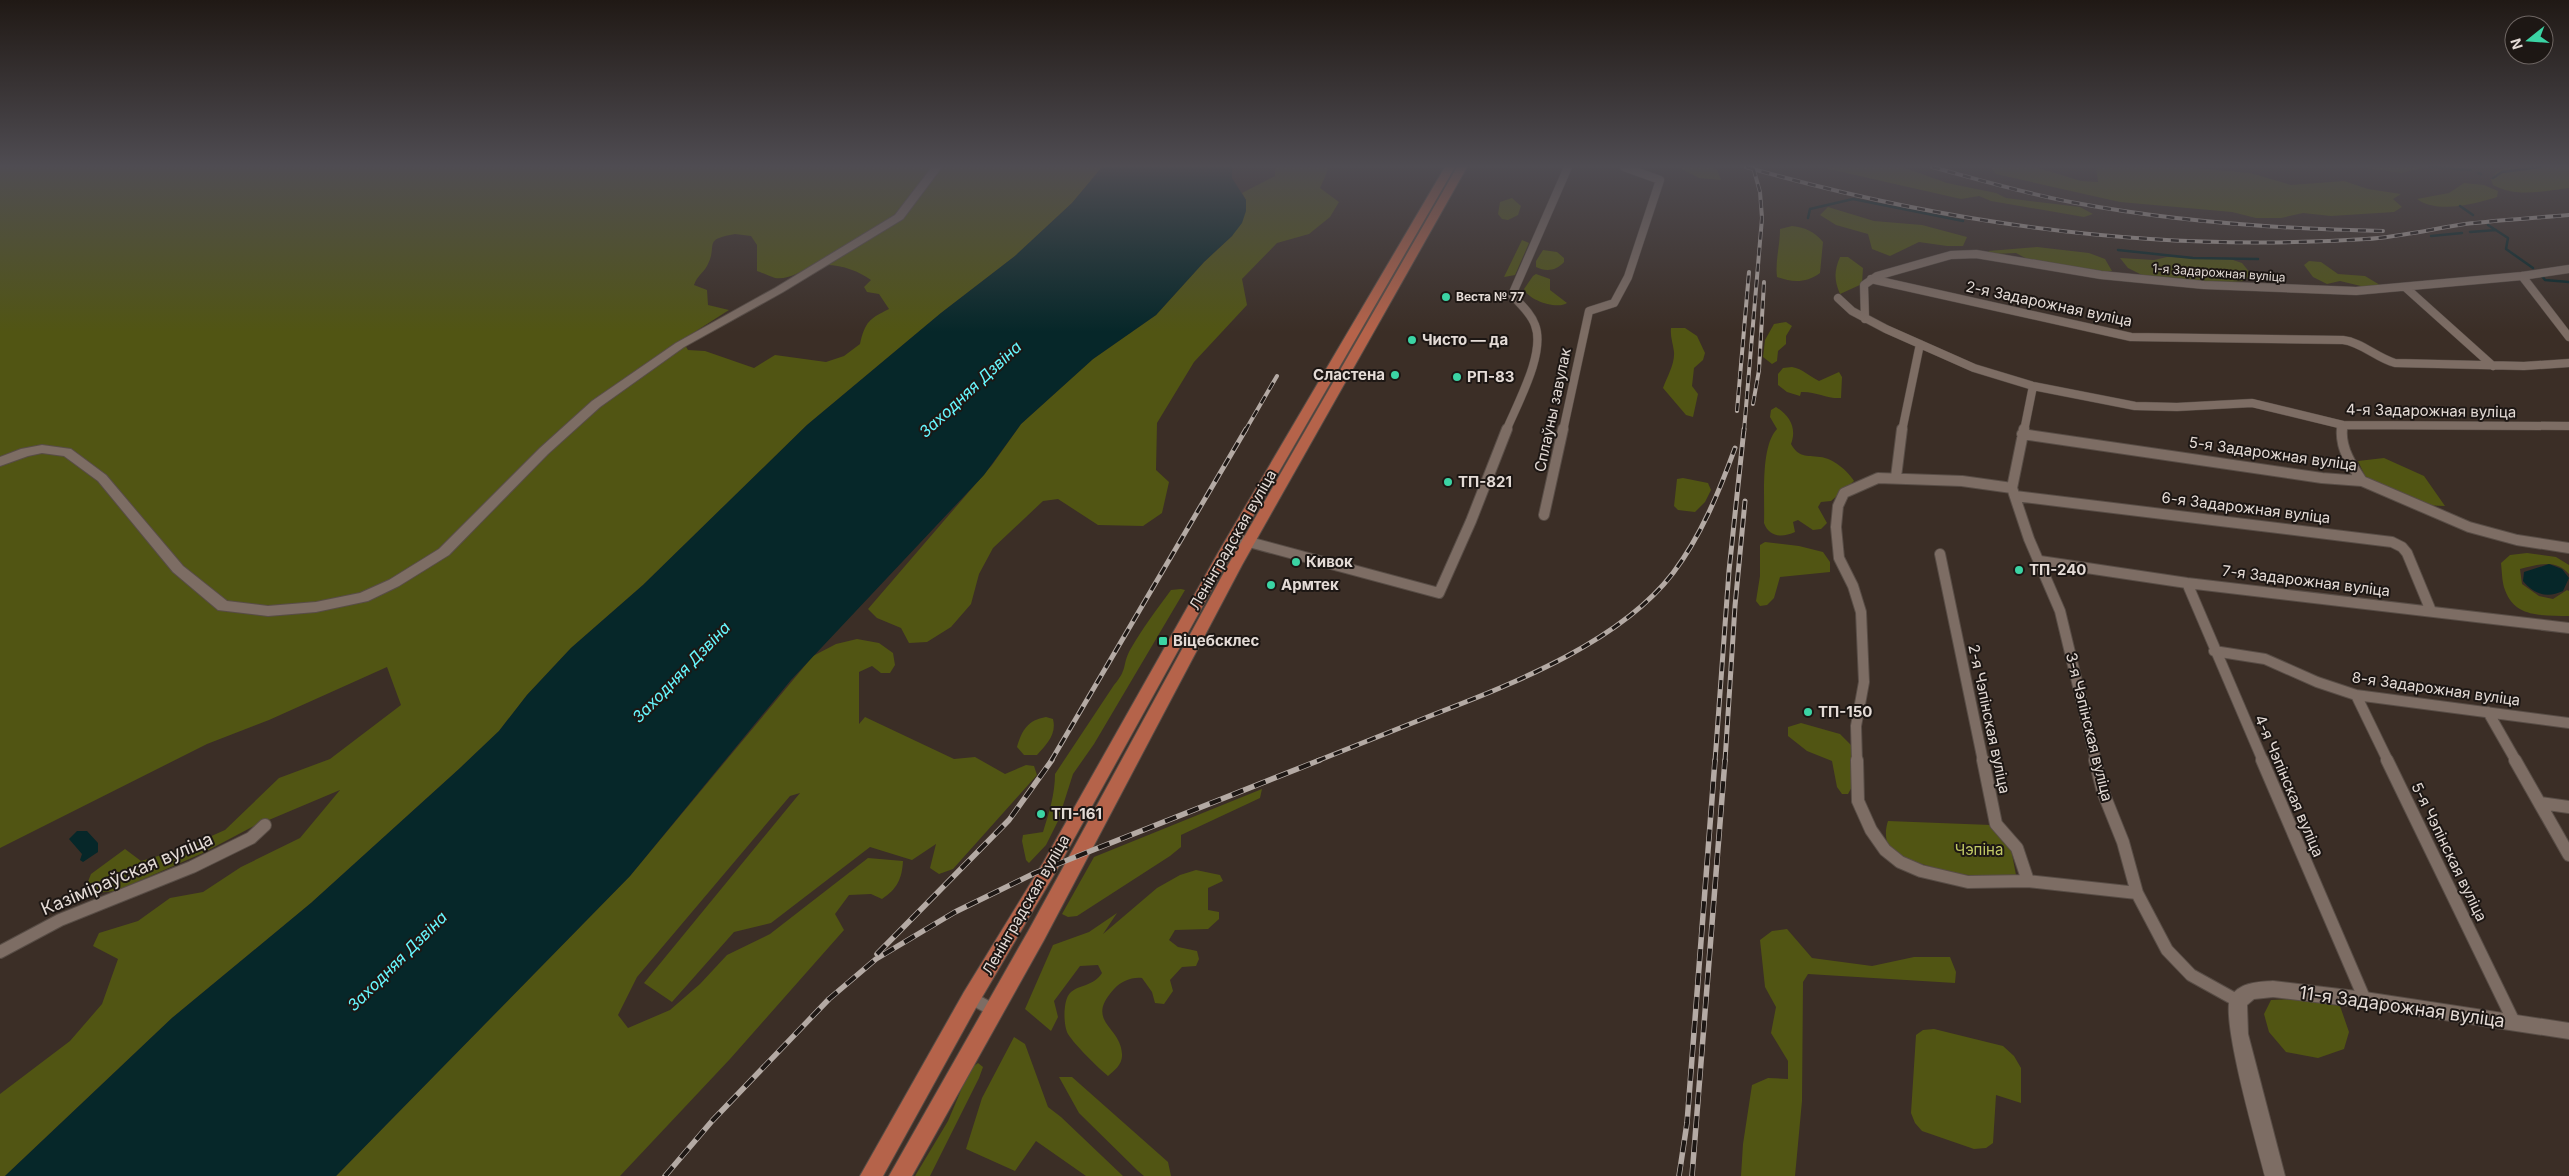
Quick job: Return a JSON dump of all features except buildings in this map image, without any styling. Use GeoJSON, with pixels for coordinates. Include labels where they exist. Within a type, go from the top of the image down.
{"type":"FeatureCollection","features":[{"type":"Feature","properties":{"kind":"main road","name":"Ленінградская вуліца"},"geometry":{"type":"LineString","coordinates":[[871,1176],[971,998],[1049,868],[1426,222]]}},
{"type":"Feature","properties":{"kind":"main road","name":"Ленінградская вуліца"},"geometry":{"type":"LineString","coordinates":[[900,1176],[1037,934],[1241,539]]}},
{"type":"Feature","properties":{"kind":"street"},"geometry":{"type":"LineString","coordinates":[[0,462],[25,452],[42,449],[67,452],[102,478],[178,569],[223,606],[268,611],[316,607],[363,597],[394,582],[444,552],[476,522],[544,451],[612,393],[680,345],[779,290],[891,222]]}},
{"type":"Feature","properties":{"kind":"street"},"geometry":{"type":"LineString","coordinates":[[1241,539],[1439,593],[1471,521],[1538,350],[1540,332],[1534,320],[1512,295],[1544,222]]}},
{"type":"Feature","properties":{"kind":"street","name":"Сплаўны завулак"},"geometry":{"type":"LineString","coordinates":[[1544,515],[1588,311],[1614,303],[1628,277],[1646,222]]}},
{"type":"Feature","properties":{"kind":"street","name":"1-я Задарожная вуліца"},"geometry":{"type":"LineString","coordinates":[[1871,279],[1951,254],[1976,254],[2101,275],[2204,285],[2356,291],[2522,276],[2569,269]]}},
{"type":"Feature","properties":{"kind":"street"},"geometry":{"type":"LineString","coordinates":[[2522,276],[2569,337]]}},
{"type":"Feature","properties":{"kind":"street"},"geometry":{"type":"LineString","coordinates":[[1866,319],[1864,285],[1871,279]]}},
{"type":"Feature","properties":{"kind":"street","name":"2-я Задарожная вуліца"},"geometry":{"type":"LineString","coordinates":[[1871,279],[2080,327],[2131,336],[2343,340],[2351,341],[2381,359],[2395,363],[2493,366]]}},
{"type":"Feature","properties":{"kind":"street"},"geometry":{"type":"LineString","coordinates":[[2405,287],[2493,366],[2569,364]]}},
{"type":"Feature","properties":{"kind":"street","name":"4-я Задарожная вуліца"},"geometry":{"type":"LineString","coordinates":[[1838,298],[1852,311],[1866,319],[1974,368],[2033,386],[2135,406],[2177,407],[2252,403],[2343,425],[2389,427],[2569,426]]}},
{"type":"Feature","properties":{"kind":"street"},"geometry":{"type":"LineString","coordinates":[[1896,477],[1902,425],[1920,344]]}},
{"type":"Feature","properties":{"kind":"street","name":"3-я Чэпінская вуліца"},"geometry":{"type":"LineString","coordinates":[[2033,386],[2022,434],[2014,492],[2029,539],[2060,611],[2103,792],[2123,842],[2137,893],[2167,950],[2191,975],[2238,1000]]}},
{"type":"Feature","properties":{"kind":"street"},"geometry":{"type":"LineString","coordinates":[[2343,425],[2340,432],[2350,464],[2362,481]]}},
{"type":"Feature","properties":{"kind":"street","name":"5-я Задарожная вуліца"},"geometry":{"type":"LineString","coordinates":[[2022,434],[2322,478],[2362,481],[2469,527],[2517,540],[2569,548]]}},
{"type":"Feature","properties":{"kind":"street","name":"6-я Задарожная вуліца"},"geometry":{"type":"LineString","coordinates":[[2028,881],[1968,882],[1921,871],[1900,862],[1884,850],[1871,830],[1858,801],[1856,726],[1864,682],[1861,612],[1853,586],[1839,558],[1836,527],[1838,506],[1844,493],[1865,482],[1878,478],[1896,477],[1962,481],[2014,492],[2392,542],[2402,547],[2406,553],[2431,611]]}},
{"type":"Feature","properties":{"kind":"street","name":"2-я Чэпінская вуліца"},"geometry":{"type":"LineString","coordinates":[[1940,554],[1996,824],[2017,848],[2028,881]]}},
{"type":"Feature","properties":{"kind":"street","name":"7-я Задарожная вуліца"},"geometry":{"type":"LineString","coordinates":[[2040,561],[2187,583],[2569,628]]}},
{"type":"Feature","properties":{"kind":"street","name":"4-я Чэпінская вуліца"},"geometry":{"type":"LineString","coordinates":[[2187,583],[2214,651],[2365,1000]]}},
{"type":"Feature","properties":{"kind":"street","name":"8-я Задарожная вуліца"},"geometry":{"type":"LineString","coordinates":[[2214,651],[2265,658],[2317,682],[2356,695],[2569,722]]}},
{"type":"Feature","properties":{"kind":"street","name":"5-я Чэпінская вуліца"},"geometry":{"type":"LineString","coordinates":[[2356,695],[2514,1022]]}},
{"type":"Feature","properties":{"kind":"street"},"geometry":{"type":"LineString","coordinates":[[2488,712],[2569,855]]}},
{"type":"Feature","properties":{"kind":"street"},"geometry":{"type":"LineString","coordinates":[[2540,803],[2569,806]]}},
{"type":"Feature","properties":{"kind":"street","name":"Казіміраўская вуліца"},"geometry":{"type":"LineString","coordinates":[[0,952],[60,920],[192,867],[251,838],[265,825]]}},
{"type":"Feature","properties":{"kind":"street"},"geometry":{"type":"LineString","coordinates":[[2028,881],[2137,893]]}},
{"type":"Feature","properties":{"kind":"street","name":"11-я Задарожная вуліца"},"geometry":{"type":"LineString","coordinates":[[2238,1000],[2250,991],[2273,989],[2365,1000],[2569,1031]]}},
{"type":"Feature","properties":{"kind":"street"},"geometry":{"type":"LineString","coordinates":[[971,998],[993,1010]]}},
{"type":"Feature","properties":{"kind":"street"},"geometry":{"type":"LineString","coordinates":[[2238,1000],[2239,1034],[2276,1176]]}},
{"type":"Feature","properties":{"kind":"green space"},"geometry":{"type":"Polygon","coordinates":[[[0,222],[1052,222],[1015,256],[941,313],[807,425],[643,585],[571,648],[527,695],[499,731],[459,769],[311,903],[172,1018],[5,1176],[0,1176],[0,1094],[70,1041],[102,1004],[118,959],[93,946],[99,933],[138,921],[170,898],[203,892],[241,867],[300,838],[340,790],[252,827],[203,853],[116,891],[83,894],[91,874],[125,849],[141,861],[182,849],[225,830],[279,778],[330,759],[401,705],[387,667],[269,720],[207,744],[0,848],[0,222]],[[735,234],[718,238],[714,241],[707,266],[694,285],[707,290],[708,305],[729,310],[682,340],[688,350],[705,351],[754,368],[775,355],[826,362],[844,356],[860,344],[869,322],[889,309],[879,294],[867,292],[864,287],[871,280],[851,269],[820,265],[780,278],[757,271],[757,245],[751,236],[735,234]]]}},
{"type":"Feature","properties":{"kind":"green space"},"geometry":{"type":"Polygon","coordinates":[[[1237,222],[1324,222],[1309,234],[1277,243],[1242,279],[1247,305],[1194,362],[1157,423],[1156,470],[1169,482],[1162,513],[1143,526],[1098,525],[1058,499],[1043,501],[993,548],[979,574],[971,604],[951,627],[927,642],[909,643],[901,628],[877,618],[868,609],[992,465],[1021,424],[1093,359],[1156,315],[1204,262],[1232,236],[1237,222]]]}},
{"type":"Feature","properties":{"kind":"green space"},"geometry":{"type":"Polygon","coordinates":[[[1831,222],[1885,222],[1922,225],[1967,237],[1963,246],[1919,242],[1890,256],[1872,249],[1868,234],[1831,222]]]}},
{"type":"Feature","properties":{"kind":"green space"},"geometry":{"type":"Polygon","coordinates":[[[1792,226],[1809,231],[1823,242],[1820,273],[1810,279],[1794,281],[1777,277],[1780,229],[1792,226]]]}},
{"type":"Feature","properties":{"kind":"green space"},"geometry":{"type":"Polygon","coordinates":[[[1522,240],[1529,243],[1515,275],[1504,277],[1522,240]]]}},
{"type":"Feature","properties":{"kind":"green space"},"geometry":{"type":"Polygon","coordinates":[[[2037,247],[2089,253],[2105,259],[2112,271],[2104,272],[2033,262],[2016,253],[1992,254],[1988,251],[2037,247]]]}},
{"type":"Feature","properties":{"kind":"green space"},"geometry":{"type":"Polygon","coordinates":[[[1543,250],[1557,252],[1564,258],[1564,262],[1551,270],[1543,270],[1536,267],[1536,261],[1543,250]]]}},
{"type":"Feature","properties":{"kind":"green space"},"geometry":{"type":"Polygon","coordinates":[[[1840,257],[1848,257],[1863,268],[1862,284],[1840,294],[1836,276],[1840,257]]]}},
{"type":"Feature","properties":{"kind":"green space"},"geometry":{"type":"Polygon","coordinates":[[[2167,257],[2230,259],[2242,263],[2251,274],[2244,281],[2221,283],[2144,276],[2128,268],[2120,258],[2154,260],[2167,257]]]}},
{"type":"Feature","properties":{"kind":"green space"},"geometry":{"type":"Polygon","coordinates":[[[2309,261],[2321,262],[2338,274],[2365,276],[2380,285],[2379,287],[2365,287],[2340,281],[2327,284],[2313,277],[2304,265],[2309,261]]]}},
{"type":"Feature","properties":{"kind":"green space"},"geometry":{"type":"Polygon","coordinates":[[[1536,274],[1550,279],[1550,290],[1567,303],[1550,305],[1531,297],[1524,289],[1536,274]]]}},
{"type":"Feature","properties":{"kind":"green space"},"geometry":{"type":"Polygon","coordinates":[[[1786,322],[1792,326],[1786,336],[1786,344],[1778,351],[1777,361],[1772,364],[1763,357],[1765,340],[1774,324],[1786,322]]]}},
{"type":"Feature","properties":{"kind":"green space"},"geometry":{"type":"Polygon","coordinates":[[[1671,328],[1685,328],[1697,336],[1705,353],[1703,360],[1694,368],[1692,386],[1698,394],[1693,417],[1686,415],[1663,388],[1674,357],[1671,328]]]}},
{"type":"Feature","properties":{"kind":"green space"},"geometry":{"type":"Polygon","coordinates":[[[1792,367],[1803,371],[1819,381],[1839,372],[1842,377],[1841,398],[1806,392],[1801,392],[1800,396],[1787,392],[1778,385],[1778,374],[1783,368],[1792,367]]]}},
{"type":"Feature","properties":{"kind":"green space"},"geometry":{"type":"Polygon","coordinates":[[[1776,407],[1785,414],[1791,423],[1793,438],[1791,444],[1797,452],[1835,462],[1854,481],[1831,501],[1821,502],[1818,507],[1827,523],[1821,529],[1813,530],[1798,520],[1793,522],[1795,532],[1776,535],[1766,528],[1764,523],[1766,460],[1768,448],[1777,429],[1770,417],[1771,410],[1776,407]]]}},
{"type":"Feature","properties":{"kind":"green space"},"geometry":{"type":"Polygon","coordinates":[[[2384,458],[2424,476],[2445,506],[2421,505],[2366,478],[2358,461],[2384,458]]]}},
{"type":"Feature","properties":{"kind":"green space"},"geometry":{"type":"Polygon","coordinates":[[[1683,478],[1708,483],[1711,490],[1705,502],[1695,512],[1678,510],[1674,506],[1677,479],[1683,478]]]}},
{"type":"Feature","properties":{"kind":"green space"},"geometry":{"type":"Polygon","coordinates":[[[1765,542],[1799,546],[1823,552],[1830,562],[1830,572],[1780,577],[1774,598],[1767,605],[1760,606],[1756,601],[1760,576],[1760,545],[1765,542]]]}},
{"type":"Feature","properties":{"kind":"green space"},"geometry":{"type":"Polygon","coordinates":[[[2527,553],[2556,557],[2569,565],[2569,574],[2564,569],[2552,564],[2520,569],[2522,584],[2539,596],[2553,599],[2567,590],[2569,591],[2569,616],[2532,614],[2523,611],[2510,599],[2503,584],[2501,563],[2510,555],[2527,553]]]}},
{"type":"Feature","properties":{"kind":"green space"},"geometry":{"type":"Polygon","coordinates":[[[1171,590],[1185,590],[1094,744],[1073,774],[1058,821],[1046,845],[1029,863],[1026,860],[1022,841],[1023,835],[1043,832],[1053,796],[1055,774],[1121,675],[1130,650],[1145,627],[1171,590]]]}},
{"type":"Feature","properties":{"kind":"green space"},"geometry":{"type":"Polygon","coordinates":[[[857,639],[879,643],[893,653],[895,665],[890,673],[881,673],[872,666],[859,672],[859,724],[865,717],[954,759],[975,757],[1005,774],[1026,765],[1034,766],[1037,775],[953,869],[939,874],[930,868],[936,844],[912,860],[870,847],[771,923],[734,932],[672,1002],[644,983],[800,793],[790,796],[637,977],[618,1015],[628,1028],[670,1010],[700,984],[727,955],[770,934],[868,858],[903,861],[898,883],[882,899],[871,894],[849,895],[835,914],[844,930],[730,1059],[620,1176],[336,1176],[630,876],[813,656],[836,644],[857,639]]]}},
{"type":"Feature","properties":{"kind":"green space"},"geometry":{"type":"Polygon","coordinates":[[[1046,717],[1053,719],[1054,725],[1050,739],[1037,755],[1024,755],[1017,747],[1021,736],[1030,723],[1046,717]]]}},
{"type":"Feature","properties":{"kind":"green space"},"geometry":{"type":"Polygon","coordinates":[[[1801,723],[1840,734],[1854,748],[1855,781],[1848,794],[1842,794],[1837,787],[1832,761],[1807,751],[1788,736],[1788,727],[1801,723]]]}},
{"type":"Feature","properties":{"kind":"green space"},"geometry":{"type":"Polygon","coordinates":[[[1262,789],[1260,798],[1181,835],[1181,847],[1170,856],[1077,916],[1068,917],[1062,914],[1094,857],[1262,789]]]}},
{"type":"Feature","properties":{"kind":"green space","name":"Чэпіна"},"geometry":{"type":"Polygon","coordinates":[[[1888,821],[1991,825],[2011,849],[2016,875],[1992,877],[1969,875],[1934,868],[1903,858],[1893,852],[1886,840],[1888,821]]]}},
{"type":"Feature","properties":{"kind":"green space"},"geometry":{"type":"Polygon","coordinates":[[[1196,870],[1220,875],[1223,881],[1208,888],[1208,910],[1219,912],[1219,919],[1208,929],[1175,930],[1169,940],[1178,947],[1197,951],[1199,959],[1196,966],[1182,967],[1170,980],[1173,991],[1164,1004],[1155,1003],[1152,992],[1142,978],[1134,978],[1123,982],[1114,989],[1106,1000],[1102,1009],[1103,1017],[1116,1037],[1122,1054],[1120,1064],[1108,1076],[1086,1056],[1071,1038],[1066,1030],[1065,1019],[1065,1007],[1068,996],[1074,990],[1098,978],[1102,973],[1098,965],[1080,966],[1054,1001],[1058,1017],[1051,1031],[1025,1009],[1053,945],[1089,932],[1117,913],[1103,934],[1157,888],[1180,875],[1196,870]]]}},
{"type":"Feature","properties":{"kind":"green space"},"geometry":{"type":"Polygon","coordinates":[[[1787,929],[1812,958],[1872,966],[1914,957],[1950,957],[1956,972],[1955,983],[1808,974],[1803,982],[1802,1101],[1795,1176],[1741,1176],[1743,1144],[1752,1085],[1768,1078],[1788,1079],[1788,1061],[1771,1033],[1776,1007],[1765,987],[1760,940],[1772,931],[1787,929]]]}},
{"type":"Feature","properties":{"kind":"green space"},"geometry":{"type":"Polygon","coordinates":[[[2297,999],[2340,1006],[2349,1032],[2344,1049],[2318,1058],[2286,1052],[2269,1032],[2264,1014],[2271,1000],[2297,999]]]}},
{"type":"Feature","properties":{"kind":"green space"},"geometry":{"type":"Polygon","coordinates":[[[1934,1029],[2003,1046],[2014,1056],[2021,1068],[2021,1103],[1996,1095],[1993,1143],[1986,1148],[1974,1149],[1922,1131],[1915,1123],[1911,1113],[1916,1035],[1923,1030],[1934,1029]]]}},
{"type":"Feature","properties":{"kind":"green space"},"geometry":{"type":"Polygon","coordinates":[[[1014,1037],[1025,1044],[1048,1107],[1123,1176],[1086,1176],[1036,1141],[1015,1171],[966,1149],[982,1098],[1014,1037]]]}},
{"type":"Feature","properties":{"kind":"green space"},"geometry":{"type":"Polygon","coordinates":[[[978,1063],[983,1067],[979,1078],[930,1176],[915,1176],[948,1121],[970,1069],[978,1063]]]}},
{"type":"Feature","properties":{"kind":"green space"},"geometry":{"type":"Polygon","coordinates":[[[1059,1077],[1072,1077],[1168,1162],[1171,1176],[1144,1176],[1138,1171],[1079,1113],[1059,1077]]]}},
{"type":"Feature","properties":{"kind":"water","name":"Заходняя Дзвіна"},"geometry":{"type":"Polygon","coordinates":[[[1052,222],[1242,222],[1232,236],[1204,262],[1156,315],[1093,359],[1021,424],[984,475],[791,680],[630,876],[336,1176],[5,1176],[172,1018],[311,903],[459,769],[499,731],[527,695],[571,648],[643,585],[807,425],[941,313],[1015,256],[1052,222]]]}},
{"type":"Feature","properties":{"kind":"water"},"geometry":{"type":"Polygon","coordinates":[[[2549,564],[2562,569],[2569,578],[2563,591],[2547,595],[2527,586],[2523,581],[2524,572],[2549,564]]]}},
{"type":"Feature","properties":{"kind":"water"},"geometry":{"type":"Polygon","coordinates":[[[77,831],[87,831],[98,843],[98,852],[83,862],[80,860],[82,854],[69,839],[77,831]]]}},
{"type":"Feature","properties":{"kind":"waterway"},"geometry":{"type":"LineString","coordinates":[[2488,225],[2496,230]]}},
{"type":"Feature","properties":{"kind":"waterway"},"geometry":{"type":"LineString","coordinates":[[2470,232],[2496,230]]}},
{"type":"Feature","properties":{"kind":"waterway"},"geometry":{"type":"LineString","coordinates":[[2496,230],[2508,238],[2506,249],[2533,268]]}},
{"type":"Feature","properties":{"kind":"waterway"},"geometry":{"type":"LineString","coordinates":[[2431,236],[2462,233]]}},
{"type":"Feature","properties":{"kind":"waterway"},"geometry":{"type":"LineString","coordinates":[[2118,250],[2193,258],[2258,259]]}},
{"type":"Feature","properties":{"kind":"waterway"},"geometry":{"type":"LineString","coordinates":[[2542,276],[2545,280],[2569,282]]}},
{"type":"Feature","properties":{"kind":"railway"},"geometry":{"type":"LineString","coordinates":[[1744,431],[1762,222]]}},
{"type":"Feature","properties":{"kind":"railway"},"geometry":{"type":"LineString","coordinates":[[1996,222],[2131,238],[2209,242],[2366,239],[2486,222]]}},
{"type":"Feature","properties":{"kind":"railway"},"geometry":{"type":"LineString","coordinates":[[2214,222],[2383,231]]}},
{"type":"Feature","properties":{"kind":"railway"},"geometry":{"type":"LineString","coordinates":[[1737,411],[1749,272]]}},
{"type":"Feature","properties":{"kind":"railway"},"geometry":{"type":"LineString","coordinates":[[1753,404],[1759,370],[1764,282]]}},
{"type":"Feature","properties":{"kind":"railway"},"geometry":{"type":"LineString","coordinates":[[1245,431],[1277,376]]}},
{"type":"Feature","properties":{"kind":"railway"},"geometry":{"type":"LineString","coordinates":[[1051,761],[1246,429]]}},
{"type":"Feature","properties":{"kind":"railway"},"geometry":{"type":"LineString","coordinates":[[1715,761],[1729,571],[1744,429]]}},
{"type":"Feature","properties":{"kind":"railway"},"geometry":{"type":"LineString","coordinates":[[1317,761],[1534,673],[1597,639],[1625,619],[1651,597],[1683,559],[1701,529],[1735,448]]}},
{"type":"Feature","properties":{"kind":"railway"},"geometry":{"type":"LineString","coordinates":[[1725,761],[1735,606],[1745,501]]}},
{"type":"Feature","properties":{"kind":"railway"},"geometry":{"type":"LineString","coordinates":[[877,954],[1009,820],[1052,760]]}},
{"type":"Feature","properties":{"kind":"railway"},"geometry":{"type":"LineString","coordinates":[[665,1176],[712,1121],[829,999],[876,959],[955,912],[1035,873],[1320,760]]}},
{"type":"Feature","properties":{"kind":"railway"},"geometry":{"type":"LineString","coordinates":[[1679,1176],[1687,1123],[1715,760]]}},
{"type":"Feature","properties":{"kind":"railway"},"geometry":{"type":"LineString","coordinates":[[1692,1176],[1725,760]]}},
{"type":"Feature","properties":{"kind":"place","name":"Веста № 77"},"geometry":{"type":"Point","coordinates":[1446,297]}},
{"type":"Feature","properties":{"kind":"place","name":"Чисто — да"},"geometry":{"type":"Point","coordinates":[1412,340]}},
{"type":"Feature","properties":{"kind":"place","name":"Сластена"},"geometry":{"type":"Point","coordinates":[1395,375]}},
{"type":"Feature","properties":{"kind":"place","name":"РП-83"},"geometry":{"type":"Point","coordinates":[1457,377]}},
{"type":"Feature","properties":{"kind":"place","name":"ТП-821"},"geometry":{"type":"Point","coordinates":[1448,482]}},
{"type":"Feature","properties":{"kind":"place","name":"Кивок"},"geometry":{"type":"Point","coordinates":[1296,562]}},
{"type":"Feature","properties":{"kind":"place","name":"ТП-240"},"geometry":{"type":"Point","coordinates":[2019,570]}},
{"type":"Feature","properties":{"kind":"place","name":"Армтек"},"geometry":{"type":"Point","coordinates":[1271,585]}},
{"type":"Feature","properties":{"kind":"place","name":"Віцебсклес"},"geometry":{"type":"Point","coordinates":[1163,641]}},
{"type":"Feature","properties":{"kind":"place","name":"ТП-150"},"geometry":{"type":"Point","coordinates":[1808,712]}},
{"type":"Feature","properties":{"kind":"place","name":"ТП-161"},"geometry":{"type":"Point","coordinates":[1041,814]}}]}
